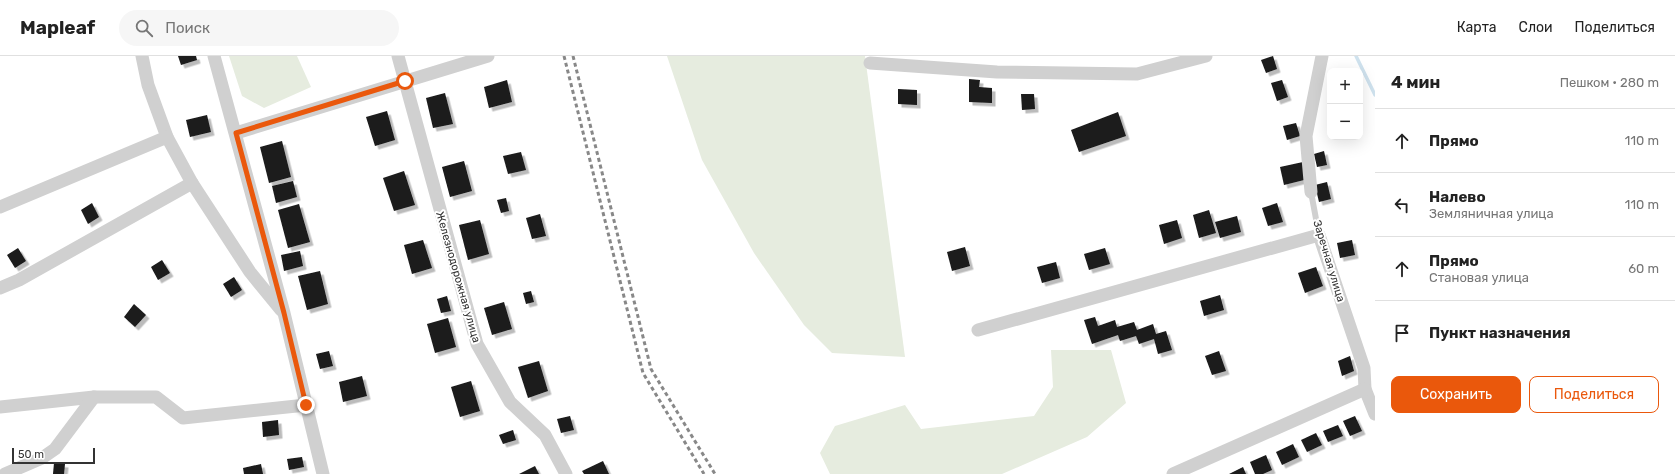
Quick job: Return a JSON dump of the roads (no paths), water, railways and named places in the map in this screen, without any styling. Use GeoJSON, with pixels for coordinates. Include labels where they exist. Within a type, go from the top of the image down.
{"type":"FeatureCollection","features":[{"type":"Feature","properties":{"kind":"street"},"geometry":{"type":"LineString","coordinates":[[142,56],[148,85],[167,136],[192,183],[250,272],[284,313]]}},
{"type":"Feature","properties":{"kind":"street"},"geometry":{"type":"LineString","coordinates":[[214,56],[284,313],[323,474]]}},
{"type":"Feature","properties":{"kind":"street","name":"Железнодорожная улица"},"geometry":{"type":"LineString","coordinates":[[398,56],[452,259],[477,344],[510,402],[545,435],[566,474]]}},
{"type":"Feature","properties":{"kind":"street"},"geometry":{"type":"LineString","coordinates":[[236,133],[488,56]]}},
{"type":"Feature","properties":{"kind":"street"},"geometry":{"type":"LineString","coordinates":[[870,63],[996,72],[1137,74],[1206,56]]}},
{"type":"Feature","properties":{"kind":"street","name":"Заречная улица"},"geometry":{"type":"LineString","coordinates":[[1311,192],[1306,136],[1322,56]]}},
{"type":"Feature","properties":{"kind":"street"},"geometry":{"type":"LineString","coordinates":[[0,207],[167,136]]}},
{"type":"Feature","properties":{"kind":"street"},"geometry":{"type":"LineString","coordinates":[[0,288],[19,280],[192,183]]}},
{"type":"Feature","properties":{"kind":"street"},"geometry":{"type":"LineString","coordinates":[[978,330],[1319,235]]}},
{"type":"Feature","properties":{"kind":"street","name":"Заречная улица"},"geometry":{"type":"LineString","coordinates":[[1319,235],[1364,368],[1365,389],[1375,414]]}},
{"type":"Feature","properties":{"kind":"street"},"geometry":{"type":"LineString","coordinates":[[1172,474],[1365,389]]}},
{"type":"Feature","properties":{"kind":"street"},"geometry":{"type":"LineString","coordinates":[[0,407],[94,397],[156,397],[183,418],[306,405]]}},
{"type":"Feature","properties":{"kind":"street"},"geometry":{"type":"LineString","coordinates":[[5,474],[42,458],[55,449],[94,397]]}},
{"type":"Feature","properties":{"kind":"lane","name":"Заречная улица"},"geometry":{"type":"LineString","coordinates":[[1311,192],[1319,235]]}},
{"type":"Feature","properties":{"kind":"waterway"},"geometry":{"type":"LineString","coordinates":[[1356,56],[1375,95]]}},
{"type":"Feature","properties":{"kind":"railway"},"geometry":{"type":"LineString","coordinates":[[564,56],[643,373],[704,474]]}},
{"type":"Feature","properties":{"kind":"railway"},"geometry":{"type":"LineString","coordinates":[[573,56],[651,369],[715,474]]}}]}
